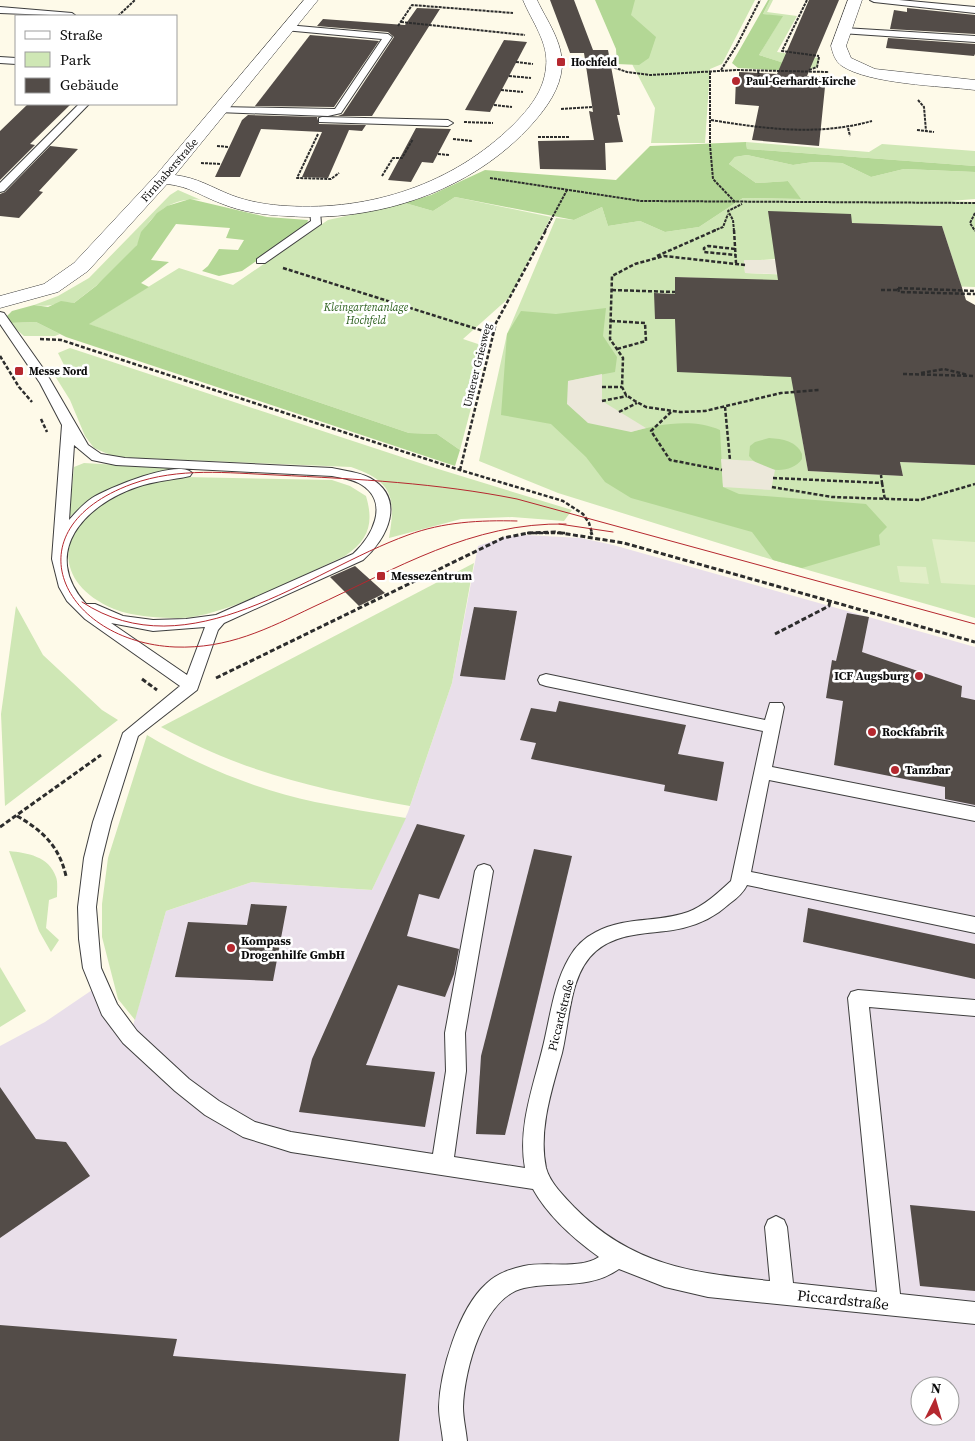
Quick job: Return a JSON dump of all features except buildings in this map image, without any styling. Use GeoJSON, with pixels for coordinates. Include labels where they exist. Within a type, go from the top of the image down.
{"type":"FeatureCollection","features":[{"type":"Feature","properties":{"kind":"street","name":"Firnhaberstraße"},"geometry":{"type":"LineString","coordinates":[[0,302],[27,296],[66,280],[81,267],[163,178],[311,0]]}},
{"type":"Feature","properties":{"kind":"street"},"geometry":{"type":"LineString","coordinates":[[855,0],[838,46],[839,55],[842,60],[860,70],[887,76],[975,85]]}},
{"type":"Feature","properties":{"kind":"street"},"geometry":{"type":"LineString","coordinates":[[163,178],[198,185],[219,196],[246,206],[315,211],[377,203],[451,178],[485,158],[537,109],[550,90],[554,59],[548,37],[533,7]]}},
{"type":"Feature","properties":{"kind":"lane"},"geometry":{"type":"LineString","coordinates":[[874,0],[975,10]]}},
{"type":"Feature","properties":{"kind":"lane"},"geometry":{"type":"LineString","coordinates":[[0,10],[60,15]]}},
{"type":"Feature","properties":{"kind":"lane"},"geometry":{"type":"LineString","coordinates":[[218,112],[328,113],[338,111],[388,37],[287,28]]}},
{"type":"Feature","properties":{"kind":"lane"},"geometry":{"type":"LineString","coordinates":[[844,31],[975,39]]}},
{"type":"Feature","properties":{"kind":"lane"},"geometry":{"type":"LineString","coordinates":[[0,60],[15,61]]}},
{"type":"Feature","properties":{"kind":"lane"},"geometry":{"type":"LineString","coordinates":[[0,189],[83,105]]}},
{"type":"Feature","properties":{"kind":"lane"},"geometry":{"type":"LineString","coordinates":[[218,112],[324,120],[448,123]]}},
{"type":"Feature","properties":{"kind":"lane"},"geometry":{"type":"LineString","coordinates":[[261,261],[317,222],[315,211]]}},
{"type":"Feature","properties":{"kind":"lane"},"geometry":{"type":"LineString","coordinates":[[0,316],[20,342],[69,422],[78,441],[89,453],[105,460],[332,472],[358,477],[372,485],[379,495],[384,521],[372,546],[358,557],[219,619],[192,624],[159,626],[113,618],[92,609],[77,598],[64,580],[60,570]]}},
{"type":"Feature","properties":{"kind":"lane"},"geometry":{"type":"LineString","coordinates":[[69,422],[60,549],[60,570],[68,592],[85,613],[191,686]]}},
{"type":"Feature","properties":{"kind":"lane"},"geometry":{"type":"LineString","coordinates":[[60,549],[68,532],[80,517],[111,493],[154,478],[224,467]]}},
{"type":"Feature","properties":{"kind":"lane"},"geometry":{"type":"LineString","coordinates":[[219,619],[212,629],[191,686],[131,733],[93,858],[87,907],[88,939],[92,968],[110,1010],[130,1037],[149,1056],[212,1108],[250,1130],[291,1142],[538,1180]]}},
{"type":"Feature","properties":{"kind":"lane"},"geometry":{"type":"LineString","coordinates":[[546,680],[770,727]]}},
{"type":"Feature","properties":{"kind":"lane","name":"Piccardstraße"},"geometry":{"type":"LineString","coordinates":[[776,707],[770,727],[742,877],[734,890],[705,912],[678,922],[628,927],[601,937],[588,946],[578,959],[568,981],[538,1112],[534,1152],[538,1180],[579,1229],[617,1257],[665,1278],[708,1286],[975,1313]]}},
{"type":"Feature","properties":{"kind":"lane"},"geometry":{"type":"LineString","coordinates":[[762,777],[975,814]]}},
{"type":"Feature","properties":{"kind":"lane"},"geometry":{"type":"LineString","coordinates":[[442,1166],[456,1071],[454,1033],[484,871]]}},
{"type":"Feature","properties":{"kind":"lane"},"geometry":{"type":"LineString","coordinates":[[742,877],[975,925]]}},
{"type":"Feature","properties":{"kind":"lane"},"geometry":{"type":"LineString","coordinates":[[890,1304],[858,998],[975,1008]]}},
{"type":"Feature","properties":{"kind":"lane"},"geometry":{"type":"LineString","coordinates":[[776,1227],[783,1294]]}},
{"type":"Feature","properties":{"kind":"lane"},"geometry":{"type":"LineString","coordinates":[[456,1441],[451,1406],[459,1359],[488,1296],[504,1283],[531,1276],[570,1275],[598,1269],[617,1257]]}},
{"type":"Feature","properties":{"kind":"path"},"geometry":{"type":"LineString","coordinates":[[119,15],[134,0]]}},
{"type":"Feature","properties":{"kind":"path"},"geometry":{"type":"LineString","coordinates":[[720,71],[734,51],[760,0]]}},
{"type":"Feature","properties":{"kind":"path"},"geometry":{"type":"LineString","coordinates":[[807,0],[782,52],[819,56]]}},
{"type":"Feature","properties":{"kind":"path"},"geometry":{"type":"LineString","coordinates":[[404,16],[412,5],[533,7]]}},
{"type":"Feature","properties":{"kind":"path"},"geometry":{"type":"LineString","coordinates":[[401,22],[548,37]]}},
{"type":"Feature","properties":{"kind":"path"},"geometry":{"type":"LineString","coordinates":[[554,59],[588,60],[636,74],[806,70]]}},
{"type":"Feature","properties":{"kind":"path"},"geometry":{"type":"LineString","coordinates":[[753,83],[760,84],[758,71]]}},
{"type":"Feature","properties":{"kind":"path"},"geometry":{"type":"LineString","coordinates":[[710,72],[710,145],[713,179],[736,203]]}},
{"type":"Feature","properties":{"kind":"path"},"geometry":{"type":"LineString","coordinates":[[537,109],[593,107]]}},
{"type":"Feature","properties":{"kind":"path"},"geometry":{"type":"LineString","coordinates":[[925,116],[926,131]]}},
{"type":"Feature","properties":{"kind":"path"},"geometry":{"type":"LineString","coordinates":[[324,120],[297,178],[331,179],[339,173]]}},
{"type":"Feature","properties":{"kind":"path"},"geometry":{"type":"LineString","coordinates":[[711,120],[793,130],[830,132],[872,120]]}},
{"type":"Feature","properties":{"kind":"path"},"geometry":{"type":"LineString","coordinates":[[382,176],[394,158],[402,158],[422,123]]}},
{"type":"Feature","properties":{"kind":"path"},"geometry":{"type":"LineString","coordinates":[[448,123],[522,124]]}},
{"type":"Feature","properties":{"kind":"path"},"geometry":{"type":"LineString","coordinates":[[848,128],[850,136]]}},
{"type":"Feature","properties":{"kind":"path"},"geometry":{"type":"LineString","coordinates":[[917,130],[934,132]]}},
{"type":"Feature","properties":{"kind":"path"},"geometry":{"type":"LineString","coordinates":[[490,178],[641,201],[975,203]]}},
{"type":"Feature","properties":{"kind":"path","name":"Unterer Griesweg"},"geometry":{"type":"LineString","coordinates":[[460,470],[496,323],[533,250],[567,190]]}},
{"type":"Feature","properties":{"kind":"path"},"geometry":{"type":"LineString","coordinates":[[745,203],[734,207],[728,214],[723,227],[612,276],[610,340],[623,358],[622,387],[628,396],[638,403],[646,407],[672,412],[705,411],[781,393],[819,390]]}},
{"type":"Feature","properties":{"kind":"path"},"geometry":{"type":"LineString","coordinates":[[975,213],[970,223],[975,231]]}},
{"type":"Feature","properties":{"kind":"path"},"geometry":{"type":"LineString","coordinates":[[728,214],[732,220],[736,263]]}},
{"type":"Feature","properties":{"kind":"path"},"geometry":{"type":"LineString","coordinates":[[735,249],[708,246],[704,248],[704,252],[708,254],[736,255]]}},
{"type":"Feature","properties":{"kind":"path"},"geometry":{"type":"LineString","coordinates":[[653,258],[664,256],[685,260],[745,265]]}},
{"type":"Feature","properties":{"kind":"path"},"geometry":{"type":"LineString","coordinates":[[261,261],[493,334]]}},
{"type":"Feature","properties":{"kind":"path"},"geometry":{"type":"LineString","coordinates":[[612,290],[675,292]]}},
{"type":"Feature","properties":{"kind":"path"},"geometry":{"type":"LineString","coordinates":[[882,290],[898,290],[899,292],[975,292]]}},
{"type":"Feature","properties":{"kind":"path"},"geometry":{"type":"LineString","coordinates":[[611,321],[645,323],[646,341],[617,349]]}},
{"type":"Feature","properties":{"kind":"path"},"geometry":{"type":"LineString","coordinates":[[20,342],[42,338],[60,340],[460,470],[563,501],[578,508],[586,517],[592,535]]}},
{"type":"Feature","properties":{"kind":"path"},"geometry":{"type":"LineString","coordinates":[[903,374],[975,376]]}},
{"type":"Feature","properties":{"kind":"path"},"geometry":{"type":"LineString","coordinates":[[602,387],[622,387]]}},
{"type":"Feature","properties":{"kind":"path"},"geometry":{"type":"LineString","coordinates":[[602,401],[628,396]]}},
{"type":"Feature","properties":{"kind":"path"},"geometry":{"type":"LineString","coordinates":[[619,412],[638,403]]}},
{"type":"Feature","properties":{"kind":"path"},"geometry":{"type":"LineString","coordinates":[[725,407],[730,460]]}},
{"type":"Feature","properties":{"kind":"path"},"geometry":{"type":"LineString","coordinates":[[672,412],[651,431],[670,460],[722,470]]}},
{"type":"Feature","properties":{"kind":"path"},"geometry":{"type":"LineString","coordinates":[[880,475],[886,500]]}},
{"type":"Feature","properties":{"kind":"path"},"geometry":{"type":"LineString","coordinates":[[774,478],[882,483]]}},
{"type":"Feature","properties":{"kind":"path"},"geometry":{"type":"LineString","coordinates":[[772,487],[832,497],[920,500],[975,484]]}},
{"type":"Feature","properties":{"kind":"path"},"geometry":{"type":"LineString","coordinates":[[191,686],[230,673],[503,538],[549,533],[592,535],[975,642]]}},
{"type":"Feature","properties":{"kind":"path"},"geometry":{"type":"LineString","coordinates":[[775,634],[829,606],[830,601]]}},
{"type":"Feature","properties":{"kind":"path"},"geometry":{"type":"LineString","coordinates":[[0,827],[131,733]]}},
{"type":"Feature","properties":{"kind":"path"},"geometry":{"type":"LineString","coordinates":[[17,816],[42,830],[63,857],[67,878]]}},
{"type":"Feature","properties":{"kind":"shaded area"},"geometry":{"type":"Polygon","coordinates":[[[744,260],[789,260],[800,275],[745,273],[744,260]]]}},
{"type":"Feature","properties":{"kind":"shaded area"},"geometry":{"type":"Polygon","coordinates":[[[602,374],[602,401],[646,428],[631,432],[588,423],[567,404],[568,381],[602,374]]]}},
{"type":"Feature","properties":{"kind":"shaded area"},"geometry":{"type":"Polygon","coordinates":[[[721,459],[753,461],[775,470],[771,490],[723,487],[721,459]]]}},
{"type":"Feature","properties":{"kind":"shaded area"},"geometry":{"type":"Polygon","coordinates":[[[525,535],[581,538],[613,545],[975,647],[975,1441],[0,1441],[0,1046],[45,1022],[98,986],[130,1036],[166,911],[252,882],[372,890],[408,812],[452,683],[478,546],[505,537],[525,535]]]}},
{"type":"Feature","properties":{"kind":"green space"},"geometry":{"type":"Polygon","coordinates":[[[595,0],[635,0],[631,15],[656,37],[649,58],[639,65],[617,64],[616,49],[595,0]]]}},
{"type":"Feature","properties":{"kind":"green space"},"geometry":{"type":"Polygon","coordinates":[[[606,0],[755,0],[722,64],[710,69],[705,143],[651,143],[655,108],[633,66],[606,0]]]}},
{"type":"Feature","properties":{"kind":"green space"},"geometry":{"type":"Polygon","coordinates":[[[768,0],[770,0],[763,14],[783,16],[759,55],[800,68],[790,71],[738,68],[732,63],[768,0]]]}},
{"type":"Feature","properties":{"kind":"green space"},"geometry":{"type":"Polygon","coordinates":[[[770,0],[773,0],[767,12],[797,16],[777,52],[819,58],[817,67],[806,70],[759,55],[782,17],[763,14],[770,0]]]}},
{"type":"Feature","properties":{"kind":"green space"},"geometry":{"type":"Polygon","coordinates":[[[746,142],[869,152],[882,144],[975,151],[975,166],[747,149],[746,142]]]}},
{"type":"Feature","properties":{"kind":"green space"},"geometry":{"type":"Polygon","coordinates":[[[746,142],[747,149],[975,166],[975,172],[904,169],[871,177],[842,163],[813,162],[793,165],[747,155],[735,157],[729,164],[756,183],[788,181],[801,199],[743,198],[699,227],[665,232],[640,221],[608,226],[602,207],[574,220],[455,197],[433,211],[405,203],[431,195],[485,170],[616,180],[650,146],[746,142]]]}},
{"type":"Feature","properties":{"kind":"green space"},"geometry":{"type":"Polygon","coordinates":[[[747,155],[793,165],[813,162],[842,163],[871,177],[904,169],[975,172],[975,199],[950,201],[975,202],[975,287],[881,284],[880,279],[960,282],[942,226],[852,223],[850,214],[776,259],[744,261],[745,273],[795,275],[795,281],[675,277],[676,294],[655,293],[655,318],[675,319],[809,377],[796,403],[808,471],[903,476],[900,462],[975,465],[975,618],[773,560],[558,493],[479,461],[507,334],[556,218],[574,220],[602,207],[608,226],[640,221],[665,232],[699,227],[743,198],[800,199],[788,181],[756,183],[729,164],[735,157],[747,155]]]}},
{"type":"Feature","properties":{"kind":"green space"},"geometry":{"type":"Polygon","coordinates":[[[178,190],[201,200],[175,203],[160,211],[148,224],[139,242],[125,260],[74,303],[45,306],[34,305],[58,296],[89,278],[170,195],[178,190]]]}},
{"type":"Feature","properties":{"kind":"green space","name":"Kleingartenanlage Hochfeld"},"geometry":{"type":"Polygon","coordinates":[[[455,197],[551,217],[510,297],[463,339],[487,347],[460,450],[437,434],[409,433],[88,324],[179,268],[233,285],[328,220],[405,203],[433,211],[455,197]]]}},
{"type":"Feature","properties":{"kind":"green space"},"geometry":{"type":"Polygon","coordinates":[[[190,199],[267,217],[308,220],[306,227],[242,271],[219,276],[202,271],[208,266],[219,249],[238,250],[244,240],[226,238],[230,228],[176,224],[151,260],[169,262],[141,283],[149,287],[89,324],[409,433],[437,434],[460,450],[455,466],[66,337],[36,322],[9,323],[7,316],[12,311],[34,305],[48,307],[61,301],[74,303],[96,286],[137,245],[141,232],[157,213],[167,206],[190,199]]]}},
{"type":"Feature","properties":{"kind":"green space"},"geometry":{"type":"Polygon","coordinates":[[[606,308],[603,336],[617,357],[615,372],[568,381],[631,432],[676,423],[699,424],[720,430],[723,487],[739,494],[866,504],[887,527],[879,535],[880,545],[802,568],[773,560],[752,532],[631,498],[605,482],[586,457],[551,424],[501,415],[507,334],[521,311],[556,314],[606,308]]]}},
{"type":"Feature","properties":{"kind":"green space"},"geometry":{"type":"Polygon","coordinates":[[[36,322],[60,334],[55,336],[24,336],[9,323],[36,322]]]}},
{"type":"Feature","properties":{"kind":"green space"},"geometry":{"type":"Polygon","coordinates":[[[70,348],[435,468],[572,510],[564,521],[512,517],[461,519],[389,538],[392,512],[388,493],[376,478],[351,467],[115,457],[94,448],[85,436],[70,400],[55,376],[67,371],[58,353],[70,348]]]}},
{"type":"Feature","properties":{"kind":"green space"},"geometry":{"type":"Polygon","coordinates":[[[769,438],[793,443],[802,454],[802,459],[797,464],[783,470],[761,466],[749,456],[750,446],[755,442],[769,438]]]}},
{"type":"Feature","properties":{"kind":"green space"},"geometry":{"type":"Polygon","coordinates":[[[84,463],[185,469],[160,473],[102,494],[69,517],[74,467],[84,463]]]}},
{"type":"Feature","properties":{"kind":"green space"},"geometry":{"type":"Polygon","coordinates":[[[185,477],[332,480],[350,486],[366,496],[369,515],[368,530],[360,544],[345,556],[241,603],[199,616],[181,618],[138,615],[114,609],[93,598],[79,584],[70,569],[68,553],[72,537],[81,521],[96,507],[123,491],[150,483],[185,477]]]}},
{"type":"Feature","properties":{"kind":"green space"},"geometry":{"type":"Polygon","coordinates":[[[932,539],[975,542],[975,585],[941,583],[932,539]]]}},
{"type":"Feature","properties":{"kind":"green space"},"geometry":{"type":"Polygon","coordinates":[[[474,563],[452,683],[410,806],[313,786],[252,768],[192,743],[161,727],[474,563]]]}},
{"type":"Feature","properties":{"kind":"green space"},"geometry":{"type":"Polygon","coordinates":[[[897,566],[926,567],[929,584],[900,582],[897,566]]]}},
{"type":"Feature","properties":{"kind":"green space"},"geometry":{"type":"Polygon","coordinates":[[[16,606],[43,655],[102,710],[118,720],[5,806],[1,714],[16,606]]]}},
{"type":"Feature","properties":{"kind":"green space"},"geometry":{"type":"Polygon","coordinates":[[[147,735],[207,766],[271,791],[315,802],[406,818],[372,890],[252,882],[166,911],[135,1020],[118,999],[102,937],[102,904],[108,858],[147,735]]]}},
{"type":"Feature","properties":{"kind":"green space"},"geometry":{"type":"Polygon","coordinates":[[[9,851],[23,853],[43,860],[53,870],[56,877],[57,897],[49,900],[46,928],[59,940],[51,952],[39,931],[9,851]]]}},
{"type":"Feature","properties":{"kind":"green space"},"geometry":{"type":"Polygon","coordinates":[[[0,967],[26,1011],[0,1027],[0,967]]]}},
{"type":"Feature","properties":{"kind":"tram line"},"geometry":{"type":"LineString","coordinates":[[560,524],[532,525],[467,539],[435,550],[263,630],[230,641],[194,647],[175,647],[136,640],[103,626],[79,605],[65,581],[61,554],[70,528],[93,504],[132,484],[150,479],[186,473],[222,472],[367,480],[427,485],[517,499],[975,624]]}},
{"type":"Feature","properties":{"kind":"tram line"},"geometry":{"type":"LineString","coordinates":[[82,602],[123,621],[164,626],[206,621],[248,608],[408,535],[435,527],[462,523],[517,521]]}},
{"type":"Feature","properties":{"kind":"tram line"},"geometry":{"type":"LineString","coordinates":[[560,524],[613,532]]}},
{"type":"Feature","properties":{"kind":"tram line"},"geometry":{"type":"LineString","coordinates":[[560,524],[566,524]]}},
{"type":"Feature","properties":{"kind":"place","name":"Hochfeld"},"geometry":{"type":"Point","coordinates":[561,62]}},
{"type":"Feature","properties":{"kind":"place","name":"Paul-Gerhardt-Kirche"},"geometry":{"type":"Point","coordinates":[736,81]}},
{"type":"Feature","properties":{"kind":"place","name":"Messe Nord"},"geometry":{"type":"Point","coordinates":[19,371]}},
{"type":"Feature","properties":{"kind":"place","name":"Messezentrum"},"geometry":{"type":"Point","coordinates":[381,576]}},
{"type":"Feature","properties":{"kind":"place","name":"ICF Augsburg"},"geometry":{"type":"Point","coordinates":[919,676]}},
{"type":"Feature","properties":{"kind":"place","name":"Rockfabrik"},"geometry":{"type":"Point","coordinates":[872,732]}},
{"type":"Feature","properties":{"kind":"place","name":"Tanzbar"},"geometry":{"type":"Point","coordinates":[895,770]}},
{"type":"Feature","properties":{"kind":"place","name":"Kompass Drogenhilfe GmbH"},"geometry":{"type":"Point","coordinates":[231,948]}}]}
